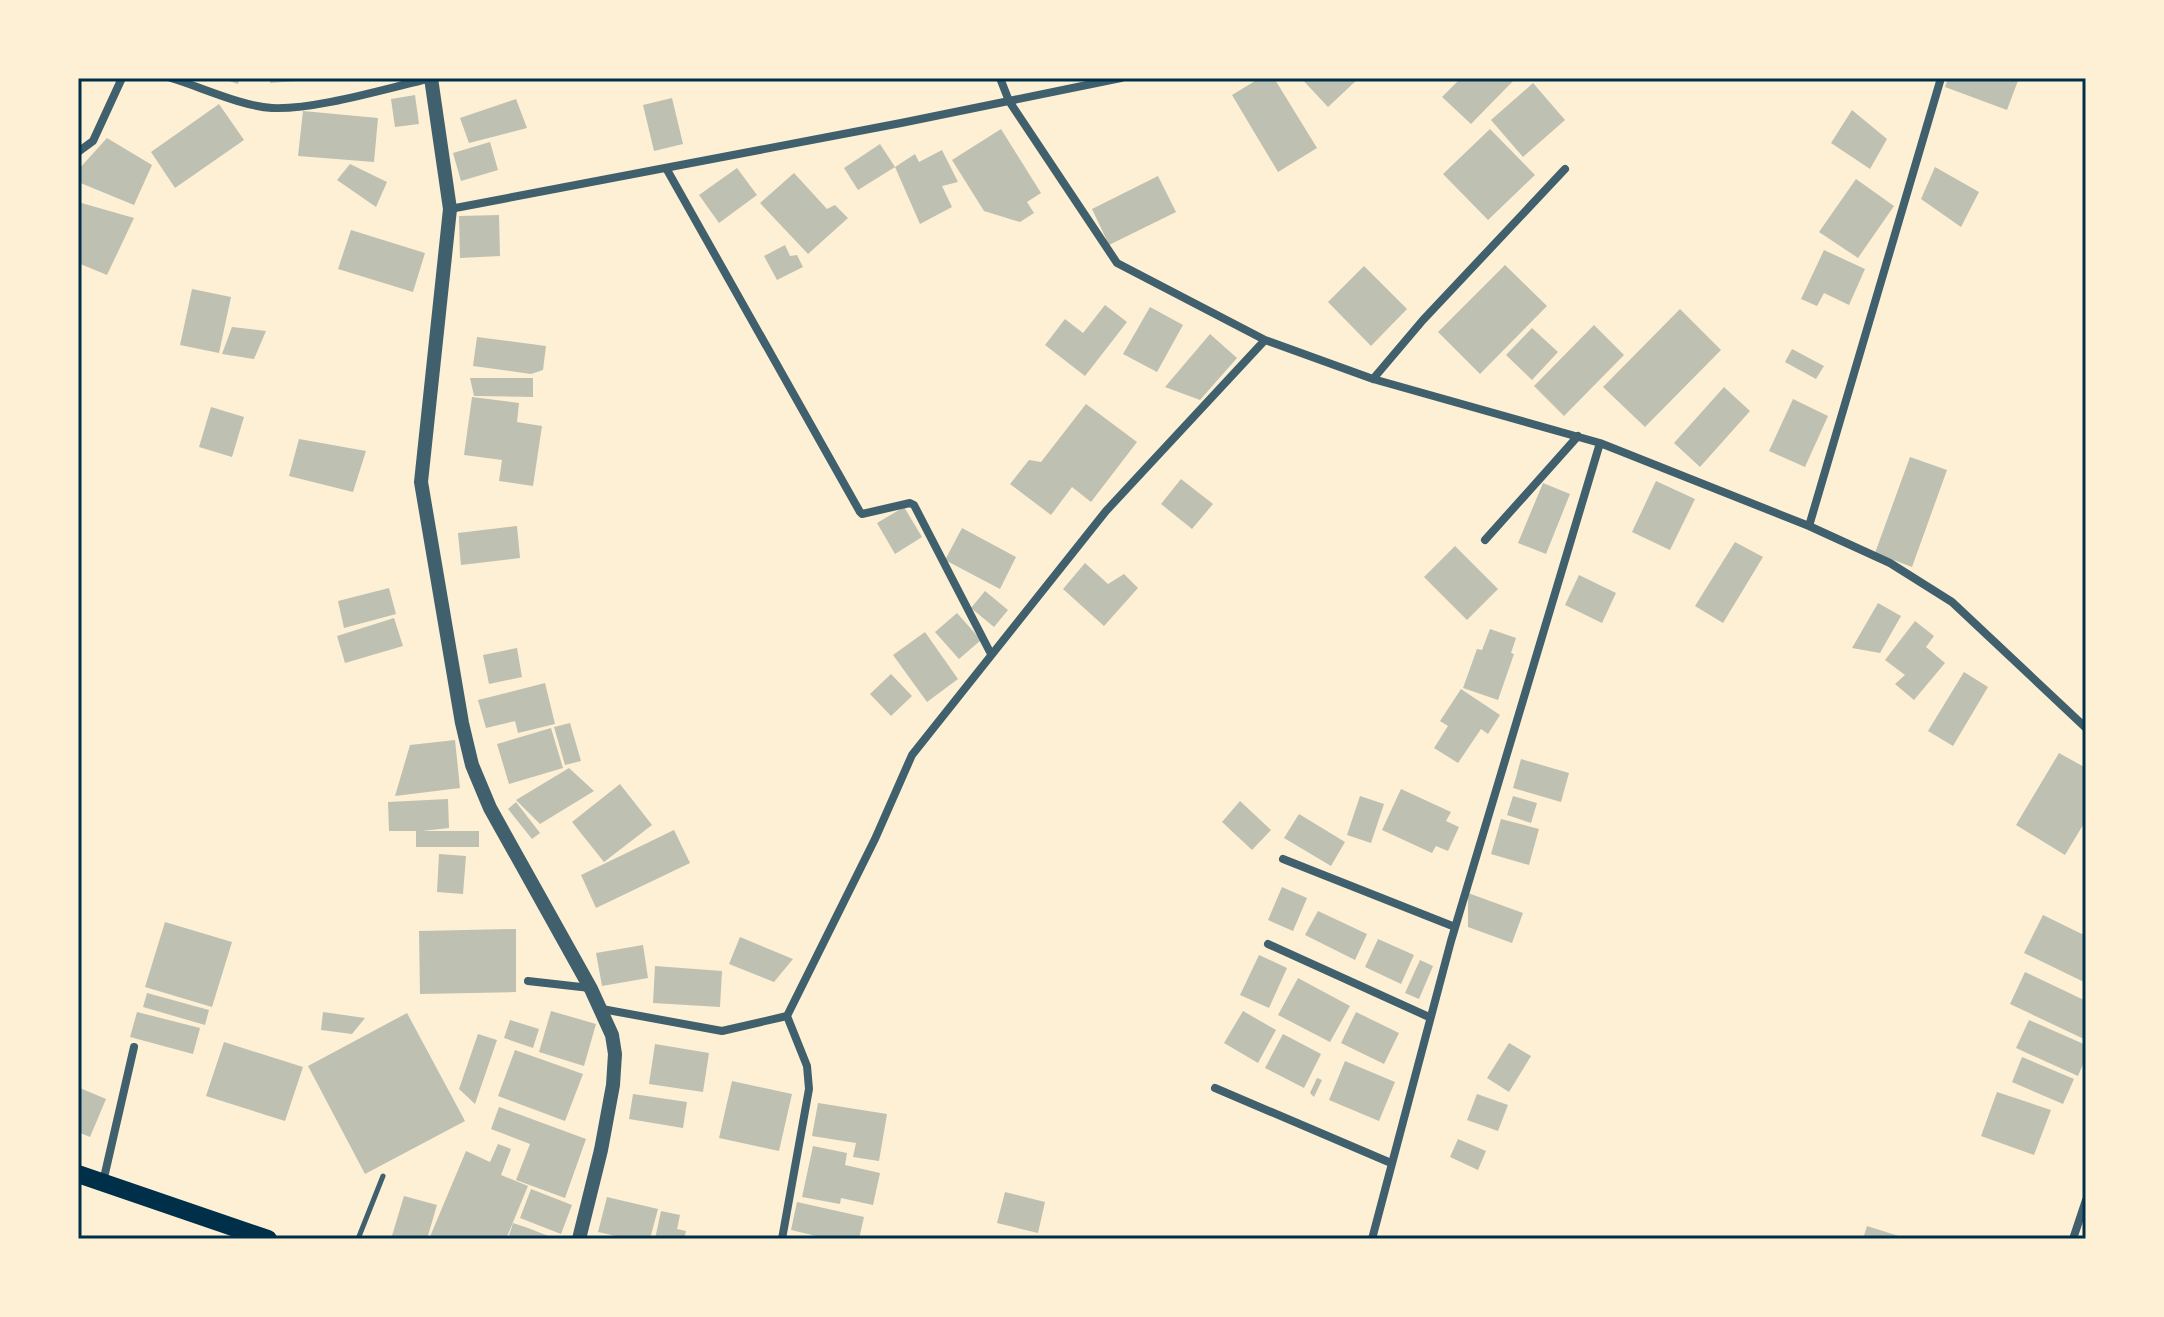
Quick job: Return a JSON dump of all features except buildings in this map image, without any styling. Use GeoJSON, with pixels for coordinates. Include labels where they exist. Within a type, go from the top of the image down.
{"type":"FeatureCollection","features":[{"type":"Feature","properties":{"kind":"highway"},"geometry":{"type":"LineString","coordinates":[[78,1174],[268,1239]]}},
{"type":"Feature","properties":{"kind":"street"},"geometry":{"type":"LineString","coordinates":[[78,152],[93,141],[122,78]]}},
{"type":"Feature","properties":{"kind":"street"},"geometry":{"type":"LineString","coordinates":[[171,78],[271,108],[356,96],[432,78],[450,209],[420,476],[457,693],[467,745],[480,788],[602,1009],[614,1044],[613,1085],[579,1239]]}},
{"type":"Feature","properties":{"kind":"street"},"geometry":{"type":"LineString","coordinates":[[1000,78],[1009,101],[1117,263],[1265,340],[1373,379],[1600,443],[1809,526],[1890,563],[1952,602],[2086,728]]}},
{"type":"Feature","properties":{"kind":"street"},"geometry":{"type":"LineString","coordinates":[[450,209],[1121,78]]}},
{"type":"Feature","properties":{"kind":"street"},"geometry":{"type":"LineString","coordinates":[[1809,526],[1941,78]]}},
{"type":"Feature","properties":{"kind":"street"},"geometry":{"type":"LineString","coordinates":[[666,168],[860,512],[910,503],[914,505],[991,654]]}},
{"type":"Feature","properties":{"kind":"street"},"geometry":{"type":"LineString","coordinates":[[1373,379],[1423,320],[1565,169]]}},
{"type":"Feature","properties":{"kind":"street"},"geometry":{"type":"LineString","coordinates":[[782,1239],[809,1089],[807,1066],[787,1016],[875,839],[906,765],[1106,511],[1265,340]]}},
{"type":"Feature","properties":{"kind":"street"},"geometry":{"type":"LineString","coordinates":[[1485,540],[1578,436]]}},
{"type":"Feature","properties":{"kind":"street"},"geometry":{"type":"LineString","coordinates":[[1372,1239],[1429,1017],[1600,443]]}},
{"type":"Feature","properties":{"kind":"street"},"geometry":{"type":"LineString","coordinates":[[1283,859],[1455,927]]}},
{"type":"Feature","properties":{"kind":"street"},"geometry":{"type":"LineString","coordinates":[[1268,944],[1429,1017]]}},
{"type":"Feature","properties":{"kind":"street"},"geometry":{"type":"LineString","coordinates":[[528,981],[591,989]]}},
{"type":"Feature","properties":{"kind":"street"},"geometry":{"type":"LineString","coordinates":[[602,1009],[727,1031],[787,1016]]}},
{"type":"Feature","properties":{"kind":"street"},"geometry":{"type":"LineString","coordinates":[[103,1183],[134,1047]]}},
{"type":"Feature","properties":{"kind":"street"},"geometry":{"type":"LineString","coordinates":[[1215,1088],[1391,1163]]}},
{"type":"Feature","properties":{"kind":"street"},"geometry":{"type":"LineString","coordinates":[[2073,1239],[2086,1200]]}},
{"type":"Feature","properties":{"kind":"lane"},"geometry":{"type":"LineString","coordinates":[[358,1239],[383,1176]]}}]}
